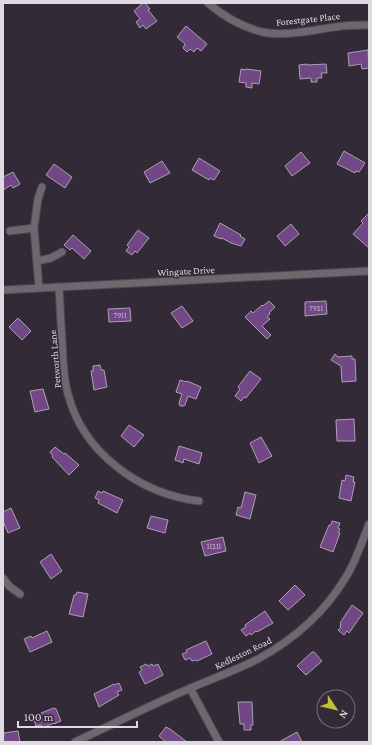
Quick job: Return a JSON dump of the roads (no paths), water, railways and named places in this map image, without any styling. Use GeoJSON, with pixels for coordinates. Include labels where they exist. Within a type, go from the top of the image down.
{"type":"FeatureCollection","features":[{"type":"Feature","properties":{"kind":"street","name":"Forestgate Place"},"geometry":{"type":"LineString","coordinates":[[208,3],[237,22],[262,32],[273,33],[369,25]]}},
{"type":"Feature","properties":{"kind":"street"},"geometry":{"type":"LineString","coordinates":[[39,288],[34,228],[38,199],[42,187]]}},
{"type":"Feature","properties":{"kind":"street"},"geometry":{"type":"LineString","coordinates":[[10,231],[34,228]]}},
{"type":"Feature","properties":{"kind":"street"},"geometry":{"type":"LineString","coordinates":[[37,261],[50,258],[62,252]]}},
{"type":"Feature","properties":{"kind":"street","name":"Wingate Drive"},"geometry":{"type":"LineString","coordinates":[[3,290],[369,271]]}},
{"type":"Feature","properties":{"kind":"street","name":"Petworth Lane"},"geometry":{"type":"LineString","coordinates":[[59,287],[66,388],[75,417],[88,438],[102,454],[116,466],[142,483],[156,490],[184,500],[199,501]]}},
{"type":"Feature","properties":{"kind":"street","name":"Kedleston Road"},"geometry":{"type":"LineString","coordinates":[[75,742],[190,688],[257,660],[280,646],[308,624],[328,602],[346,577],[359,551],[369,524]]}},
{"type":"Feature","properties":{"kind":"street"},"geometry":{"type":"LineString","coordinates":[[3,578],[9,586],[20,594]]}},
{"type":"Feature","properties":{"kind":"street"},"geometry":{"type":"LineString","coordinates":[[190,688],[219,742]]}}]}
